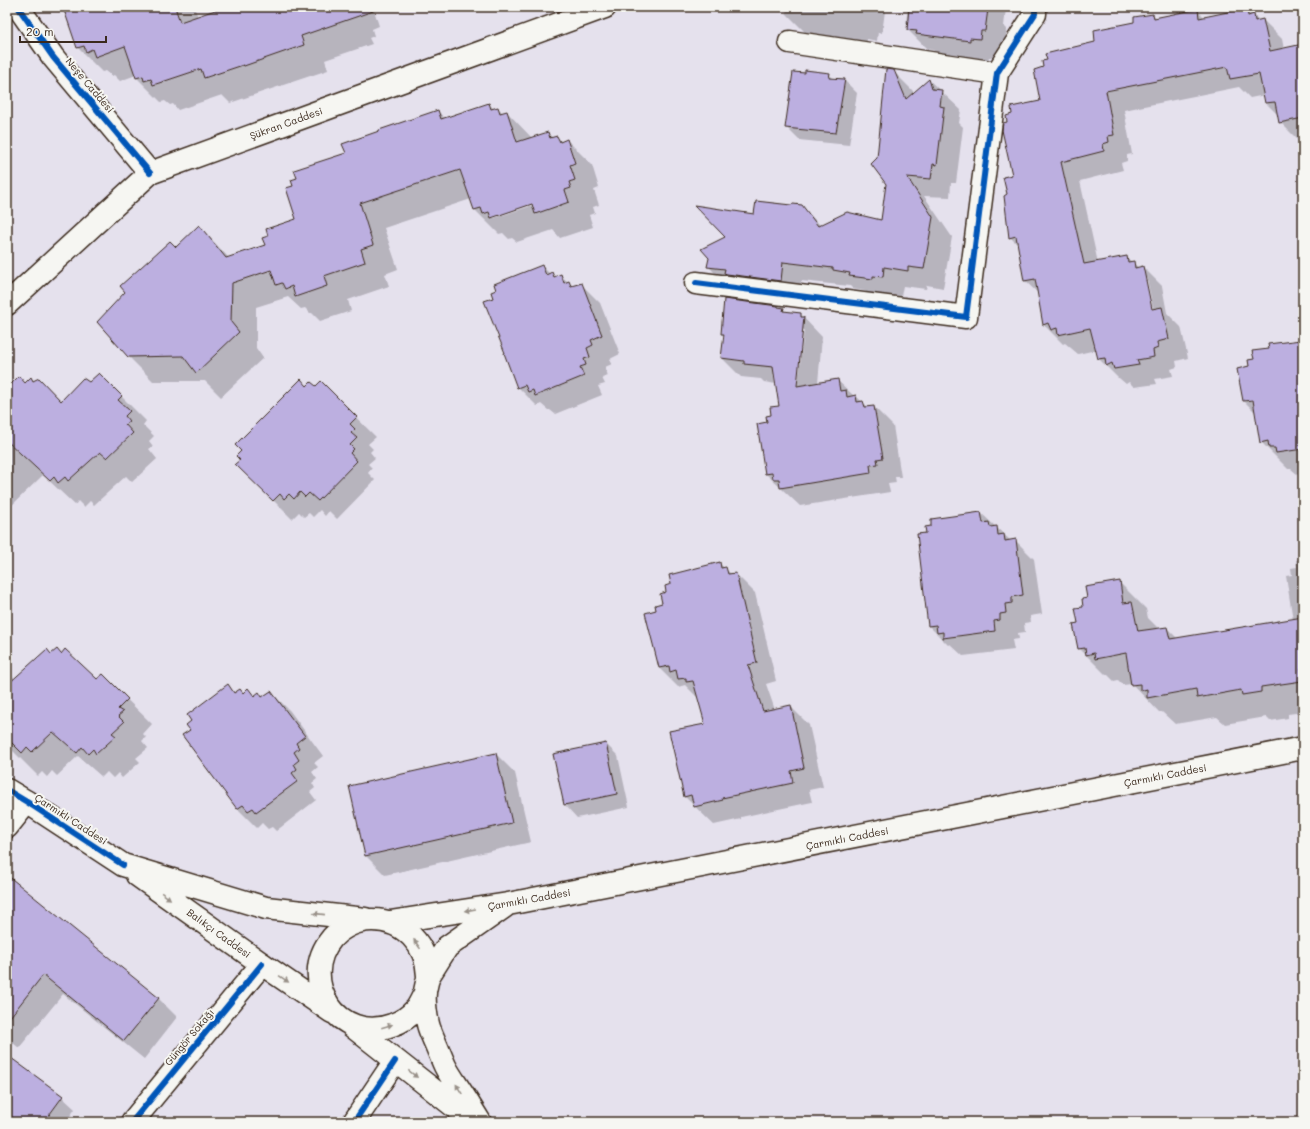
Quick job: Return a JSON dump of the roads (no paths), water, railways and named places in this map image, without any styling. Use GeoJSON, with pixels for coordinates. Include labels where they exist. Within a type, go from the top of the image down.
{"type":"FeatureCollection","features":[{"type":"Feature","properties":{"kind":"main road","name":"Neşe Caddesi"},"geometry":{"type":"LineString","coordinates":[[18,7],[54,57],[150,173]]}},
{"type":"Feature","properties":{"kind":"main road","name":"Şükran Caddesi"},"geometry":{"type":"LineString","coordinates":[[7,304],[150,173],[605,7]]}},
{"type":"Feature","properties":{"kind":"main road"},"geometry":{"type":"LineString","coordinates":[[696,283],[966,317],[997,73],[1035,14],[1036,7]]}},
{"type":"Feature","properties":{"kind":"main road"},"geometry":{"type":"LineString","coordinates":[[790,42],[997,73]]}},
{"type":"Feature","properties":{"kind":"main road","name":"Çarmıklı Caddesi"},"geometry":{"type":"LineString","coordinates":[[7,790],[123,865],[266,908],[381,921],[508,904],[1303,748]]}},
{"type":"Feature","properties":{"kind":"main road"},"geometry":{"type":"LineString","coordinates":[[7,827],[27,802]]}},
{"type":"Feature","properties":{"kind":"main road","name":"Balıkçı Caddesi"},"geometry":{"type":"LineString","coordinates":[[123,865],[342,1019],[475,1122]]}},
{"type":"Feature","properties":{"kind":"main road"},"geometry":{"type":"LineString","coordinates":[[480,1122],[445,1067],[428,1024],[426,986],[426,960],[419,943],[406,930],[381,921],[354,923],[338,932],[326,946],[319,963],[319,981],[324,999],[342,1019],[367,1029],[385,1028],[401,1022],[415,1010],[426,986],[447,947],[508,904]]}},
{"type":"Feature","properties":{"kind":"main road","name":"Güngör Sokağı"},"geometry":{"type":"LineString","coordinates":[[132,1122],[262,964]]}},
{"type":"Feature","properties":{"kind":"main road"},"geometry":{"type":"LineString","coordinates":[[354,1122],[395,1061]]}}]}
